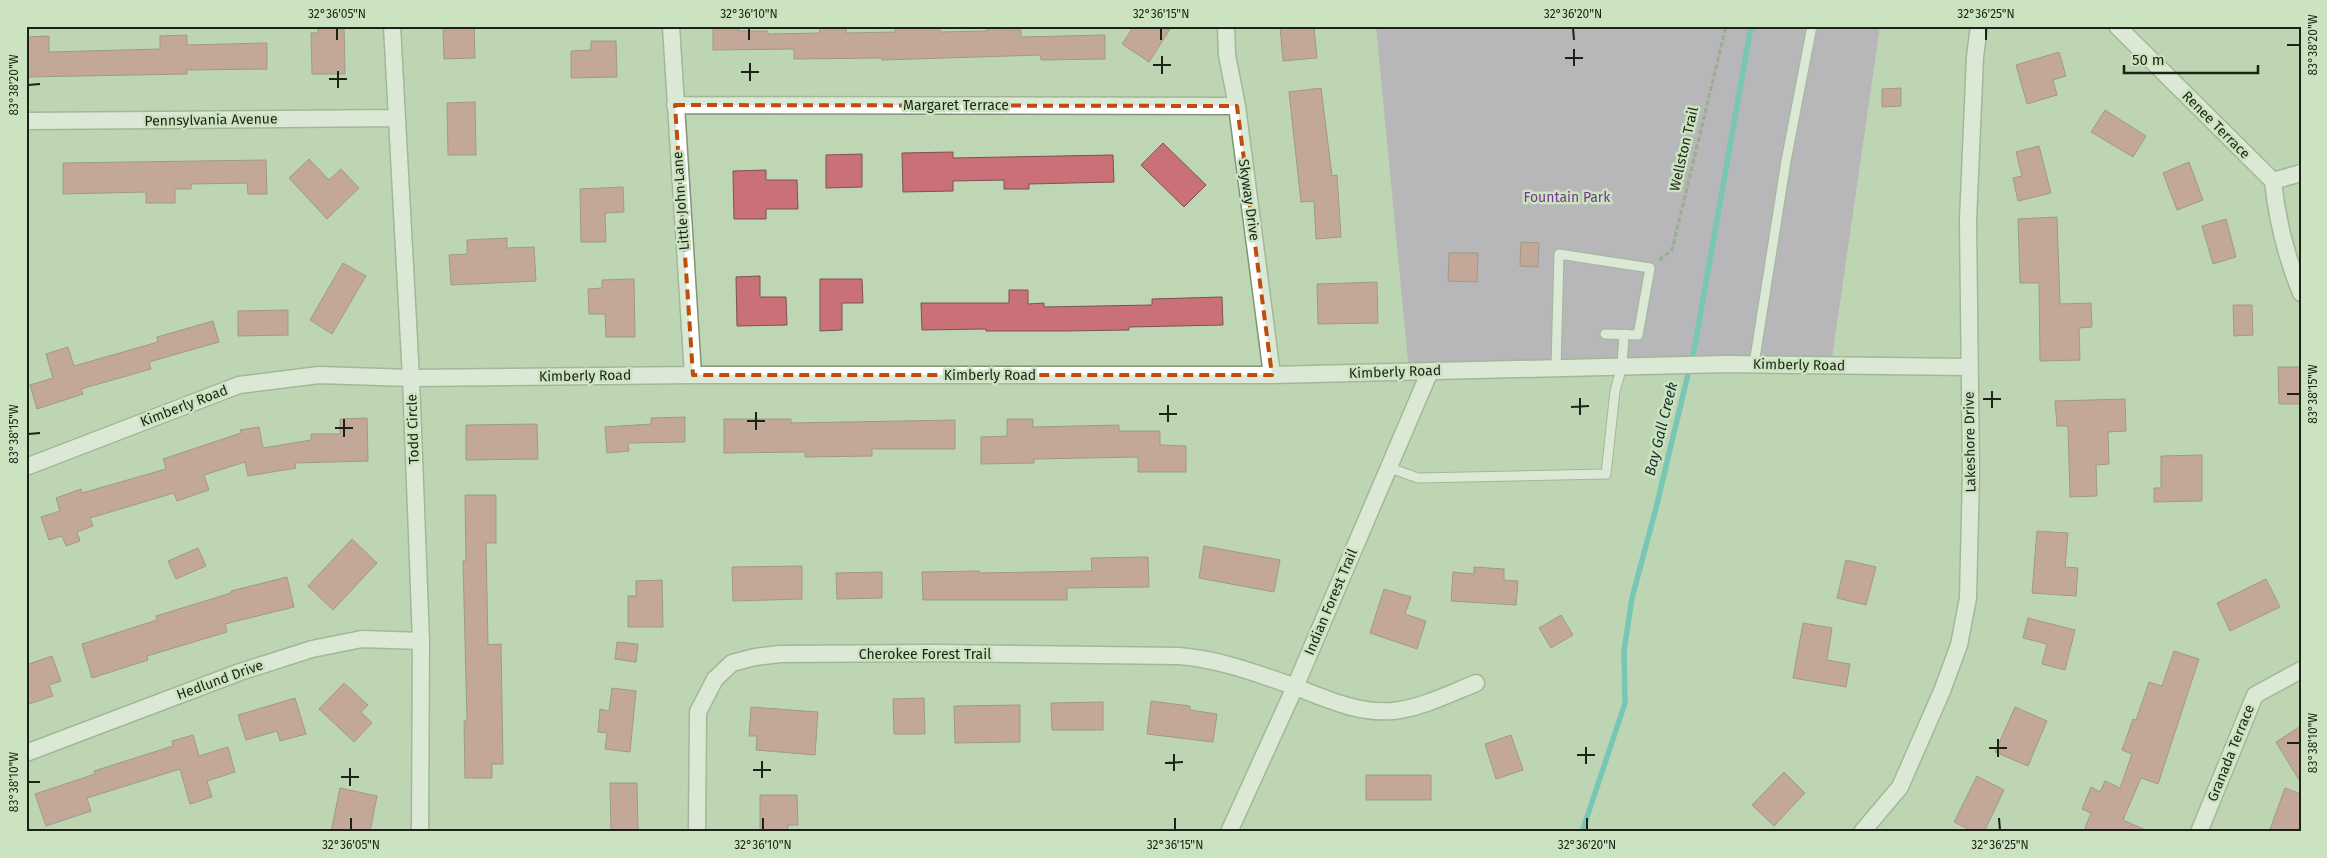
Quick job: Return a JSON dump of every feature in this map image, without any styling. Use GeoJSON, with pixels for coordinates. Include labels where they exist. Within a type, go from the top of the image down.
{"type":"FeatureCollection","features":[{"type":"Feature","properties":{"kind":"street","name":"Todd Circle"},"geometry":{"type":"LineString","coordinates":[[392,26],[411,378],[421,640],[420,832]]}},
{"type":"Feature","properties":{"kind":"street","name":"Little John Lane"},"geometry":{"type":"LineString","coordinates":[[671,26],[692,375]]}},
{"type":"Feature","properties":{"kind":"street","name":"Skyway Drive"},"geometry":{"type":"LineString","coordinates":[[1226,26],[1227,55],[1237,106],[1272,375]]}},
{"type":"Feature","properties":{"kind":"street","name":"Lakeshore Drive"},"geometry":{"type":"LineString","coordinates":[[1862,832],[1900,787],[1942,691],[1959,645],[1968,588],[1971,474],[1968,366],[1968,220],[1975,57],[1979,26]]}},
{"type":"Feature","properties":{"kind":"street","name":"Renee Terrace"},"geometry":{"type":"LineString","coordinates":[[2117,26],[2273,181]]}},
{"type":"Feature","properties":{"kind":"street","name":"Margaret Terrace"},"geometry":{"type":"LineString","coordinates":[[675,105],[1237,106]]}},
{"type":"Feature","properties":{"kind":"street","name":"Pennsylvania Avenue"},"geometry":{"type":"LineString","coordinates":[[26,121],[397,118]]}},
{"type":"Feature","properties":{"kind":"street"},"geometry":{"type":"LineString","coordinates":[[2301,173],[2273,181],[2277,220],[2288,263],[2301,293]]}},
{"type":"Feature","properties":{"kind":"street","name":"Kimberly Road"},"geometry":{"type":"LineString","coordinates":[[26,467],[239,385],[319,375],[411,378],[692,375],[1272,375],[1728,364],[1968,366]]}},
{"type":"Feature","properties":{"kind":"street","name":"Indian Forest Trail"},"geometry":{"type":"LineString","coordinates":[[1229,832],[1390,468],[1430,371]]}},
{"type":"Feature","properties":{"kind":"street","name":"Hedlund Drive"},"geometry":{"type":"LineString","coordinates":[[26,753],[240,672],[312,649],[362,639],[421,640]]}},
{"type":"Feature","properties":{"kind":"street","name":"Cherokee Forest Trail"},"geometry":{"type":"LineString","coordinates":[[697,832],[698,712],[715,679],[732,664],[755,656],[934,653],[1178,656],[1200,658],[1249,671],[1354,708],[1393,711],[1429,702],[1476,683]]}},
{"type":"Feature","properties":{"kind":"street","name":"Granada Terrace"},"geometry":{"type":"LineString","coordinates":[[2199,832],[2255,695],[2301,670]]}},
{"type":"Feature","properties":{"kind":"lane"},"geometry":{"type":"LineString","coordinates":[[1754,364],[1786,160],[1812,26]]}},
{"type":"Feature","properties":{"kind":"lane"},"geometry":{"type":"LineString","coordinates":[[1556,367],[1558,254],[1650,268],[1638,335],[1605,334]]}},
{"type":"Feature","properties":{"kind":"lane"},"geometry":{"type":"LineString","coordinates":[[1390,468],[1418,478],[1606,474],[1615,391],[1622,366],[1624,334]]}},
{"type":"Feature","properties":{"kind":"path","name":"Wellston Trail"},"geometry":{"type":"LineString","coordinates":[[1650,268],[1672,250],[1726,26]]}},
{"type":"Feature","properties":{"kind":"highlighted area"},"geometry":{"type":"Polygon","coordinates":[[[675,105],[1237,106],[1272,375],[693,375],[675,105]]]}},
{"type":"Feature","properties":{"kind":"green space","name":"Fountain Park"},"geometry":{"type":"Polygon","coordinates":[[[1376,26],[1880,26],[1831,365],[1409,372],[1376,26]]]}},
{"type":"Feature","properties":{"kind":"building"},"geometry":{"type":"Polygon","coordinates":[[[318,26],[344,26],[345,74],[312,74],[311,33],[318,33],[318,26]]]}},
{"type":"Feature","properties":{"kind":"building"},"geometry":{"type":"Polygon","coordinates":[[[443,26],[474,26],[475,58],[444,59],[443,26]]]}},
{"type":"Feature","properties":{"kind":"building"},"geometry":{"type":"Polygon","coordinates":[[[713,26],[739,26],[739,31],[768,31],[768,34],[820,33],[819,26],[846,26],[846,33],[895,32],[895,26],[940,26],[940,32],[987,31],[987,26],[1004,26],[1004,30],[1021,30],[1021,37],[1105,35],[1105,59],[1041,60],[1040,55],[882,60],[882,58],[794,59],[794,49],[713,50],[713,26]]]}},
{"type":"Feature","properties":{"kind":"building"},"geometry":{"type":"Polygon","coordinates":[[[1134,26],[1172,26],[1149,62],[1122,44],[1134,26]]]}},
{"type":"Feature","properties":{"kind":"building"},"geometry":{"type":"Polygon","coordinates":[[[1280,26],[1314,27],[1317,58],[1283,61],[1280,26]]]}},
{"type":"Feature","properties":{"kind":"building"},"geometry":{"type":"Polygon","coordinates":[[[187,35],[187,45],[267,43],[267,69],[187,70],[187,74],[26,77],[28,37],[49,36],[49,52],[160,49],[160,36],[187,35]]]}},
{"type":"Feature","properties":{"kind":"building"},"geometry":{"type":"Polygon","coordinates":[[[591,41],[616,41],[617,77],[571,78],[571,51],[591,50],[591,41]]]}},
{"type":"Feature","properties":{"kind":"building"},"geometry":{"type":"Polygon","coordinates":[[[2059,52],[2066,76],[2053,80],[2057,95],[2027,104],[2016,65],[2059,52]]]}},
{"type":"Feature","properties":{"kind":"building"},"geometry":{"type":"Polygon","coordinates":[[[1321,88],[1332,176],[1337,175],[1341,237],[1316,239],[1314,201],[1301,202],[1289,92],[1321,88]]]}},
{"type":"Feature","properties":{"kind":"building"},"geometry":{"type":"Polygon","coordinates":[[[1901,88],[1901,106],[1882,107],[1882,89],[1901,88]]]}},
{"type":"Feature","properties":{"kind":"building"},"geometry":{"type":"Polygon","coordinates":[[[475,102],[476,155],[448,155],[447,103],[475,102]]]}},
{"type":"Feature","properties":{"kind":"building"},"geometry":{"type":"Polygon","coordinates":[[[2105,110],[2146,136],[2133,157],[2091,132],[2105,110]]]}},
{"type":"Feature","properties":{"kind":"building"},"geometry":{"type":"Polygon","coordinates":[[[1163,143],[1206,185],[1184,207],[1141,165],[1163,143]]]}},
{"type":"Feature","properties":{"kind":"building"},"geometry":{"type":"Polygon","coordinates":[[[2039,146],[2051,193],[2018,201],[2013,178],[2022,176],[2016,152],[2039,146]]]}},
{"type":"Feature","properties":{"kind":"building"},"geometry":{"type":"Polygon","coordinates":[[[953,152],[953,158],[1113,155],[1114,182],[1029,184],[1029,189],[1004,189],[1004,180],[953,181],[953,191],[903,192],[902,153],[953,152]]]}},
{"type":"Feature","properties":{"kind":"building"},"geometry":{"type":"Polygon","coordinates":[[[862,154],[862,187],[826,188],[826,155],[862,154]]]}},
{"type":"Feature","properties":{"kind":"building"},"geometry":{"type":"Polygon","coordinates":[[[309,159],[329,180],[341,169],[359,188],[327,219],[289,178],[309,159]]]}},
{"type":"Feature","properties":{"kind":"building"},"geometry":{"type":"Polygon","coordinates":[[[266,160],[267,194],[248,194],[247,183],[191,184],[191,189],[175,189],[175,203],[146,203],[146,192],[63,194],[63,163],[266,160]]]}},
{"type":"Feature","properties":{"kind":"building"},"geometry":{"type":"Polygon","coordinates":[[[2189,162],[2203,200],[2177,210],[2163,173],[2189,162]]]}},
{"type":"Feature","properties":{"kind":"building"},"geometry":{"type":"Polygon","coordinates":[[[766,170],[766,180],[797,180],[798,209],[766,209],[766,219],[734,219],[733,171],[766,170]]]}},
{"type":"Feature","properties":{"kind":"building"},"geometry":{"type":"Polygon","coordinates":[[[623,187],[624,212],[605,213],[606,242],[581,242],[580,189],[623,187]]]}},
{"type":"Feature","properties":{"kind":"building"},"geometry":{"type":"Polygon","coordinates":[[[2057,217],[2060,304],[2091,303],[2092,327],[2079,328],[2080,360],[2040,361],[2039,283],[2020,283],[2018,219],[2057,217]]]}},
{"type":"Feature","properties":{"kind":"building"},"geometry":{"type":"Polygon","coordinates":[[[2226,219],[2236,257],[2213,264],[2202,226],[2226,219]]]}},
{"type":"Feature","properties":{"kind":"building"},"geometry":{"type":"Polygon","coordinates":[[[507,238],[507,248],[534,247],[536,281],[451,285],[449,255],[467,254],[467,240],[507,238]]]}},
{"type":"Feature","properties":{"kind":"building"},"geometry":{"type":"Polygon","coordinates":[[[1521,242],[1539,243],[1538,267],[1520,266],[1521,242]]]}},
{"type":"Feature","properties":{"kind":"building"},"geometry":{"type":"Polygon","coordinates":[[[1449,253],[1478,253],[1477,282],[1448,281],[1449,253]]]}},
{"type":"Feature","properties":{"kind":"building"},"geometry":{"type":"Polygon","coordinates":[[[343,263],[366,276],[332,334],[310,320],[343,263]]]}},
{"type":"Feature","properties":{"kind":"building"},"geometry":{"type":"Polygon","coordinates":[[[760,276],[760,297],[786,297],[787,325],[737,326],[736,277],[760,276]]]}},
{"type":"Feature","properties":{"kind":"building"},"geometry":{"type":"Polygon","coordinates":[[[634,279],[635,337],[606,337],[605,314],[589,314],[588,289],[602,288],[602,280],[634,279]]]}},
{"type":"Feature","properties":{"kind":"building"},"geometry":{"type":"Polygon","coordinates":[[[820,279],[862,279],[863,303],[842,303],[842,330],[820,331],[820,279]]]}},
{"type":"Feature","properties":{"kind":"building"},"geometry":{"type":"Polygon","coordinates":[[[1377,282],[1378,323],[1318,324],[1317,284],[1377,282]]]}},
{"type":"Feature","properties":{"kind":"building"},"geometry":{"type":"Polygon","coordinates":[[[1009,290],[1028,290],[1028,304],[1044,303],[1044,307],[1152,305],[1152,299],[1222,297],[1223,325],[1129,327],[1129,330],[922,330],[921,303],[1009,303],[1009,290]]]}},
{"type":"Feature","properties":{"kind":"building"},"geometry":{"type":"Polygon","coordinates":[[[2233,305],[2252,305],[2253,335],[2234,336],[2233,305]]]}},
{"type":"Feature","properties":{"kind":"building"},"geometry":{"type":"Polygon","coordinates":[[[288,310],[288,335],[238,336],[238,311],[288,310]]]}},
{"type":"Feature","properties":{"kind":"building"},"geometry":{"type":"Polygon","coordinates":[[[213,321],[219,342],[149,362],[151,369],[81,389],[83,394],[37,409],[30,385],[53,378],[46,354],[68,347],[74,366],[158,342],[157,337],[213,321]]]}},
{"type":"Feature","properties":{"kind":"building"},"geometry":{"type":"Polygon","coordinates":[[[2278,367],[2301,367],[2301,404],[2279,404],[2278,367]]]}},
{"type":"Feature","properties":{"kind":"building"},"geometry":{"type":"Polygon","coordinates":[[[2125,399],[2126,431],[2108,432],[2109,464],[2096,465],[2097,496],[2070,497],[2068,426],[2057,426],[2055,401],[2125,399]]]}},
{"type":"Feature","properties":{"kind":"building"},"geometry":{"type":"Polygon","coordinates":[[[685,417],[685,442],[628,443],[629,451],[607,453],[605,427],[651,424],[651,418],[685,417]]]}},
{"type":"Feature","properties":{"kind":"building"},"geometry":{"type":"Polygon","coordinates":[[[367,418],[368,461],[295,463],[296,468],[248,476],[245,462],[204,475],[209,490],[177,501],[174,493],[90,518],[93,526],[77,532],[80,541],[66,546],[62,536],[49,540],[41,517],[60,511],[56,498],[81,489],[82,493],[166,469],[163,459],[241,433],[240,430],[259,427],[263,448],[311,440],[311,434],[340,434],[340,419],[367,418]]]}},
{"type":"Feature","properties":{"kind":"building"},"geometry":{"type":"Polygon","coordinates":[[[724,419],[791,419],[791,423],[955,420],[955,449],[872,449],[872,456],[805,457],[805,452],[724,453],[724,419]]]}},
{"type":"Feature","properties":{"kind":"building"},"geometry":{"type":"Polygon","coordinates":[[[1007,419],[1033,419],[1033,427],[1119,425],[1119,431],[1160,431],[1160,445],[1186,446],[1186,472],[1138,472],[1138,457],[1034,459],[1034,463],[981,464],[981,437],[1007,436],[1007,419]]]}},
{"type":"Feature","properties":{"kind":"building"},"geometry":{"type":"Polygon","coordinates":[[[537,424],[538,459],[466,460],[466,425],[537,424]]]}},
{"type":"Feature","properties":{"kind":"building"},"geometry":{"type":"Polygon","coordinates":[[[2202,455],[2202,501],[2154,502],[2154,488],[2161,488],[2161,456],[2202,455]]]}},
{"type":"Feature","properties":{"kind":"building"},"geometry":{"type":"Polygon","coordinates":[[[465,495],[496,495],[496,543],[486,543],[488,645],[501,644],[503,764],[492,764],[492,778],[465,778],[464,721],[467,721],[463,561],[466,561],[465,495]]]}},
{"type":"Feature","properties":{"kind":"building"},"geometry":{"type":"Polygon","coordinates":[[[2037,531],[2068,533],[2065,567],[2078,568],[2076,596],[2032,593],[2037,531]]]}},
{"type":"Feature","properties":{"kind":"building"},"geometry":{"type":"Polygon","coordinates":[[[352,539],[377,563],[333,610],[308,586],[352,539]]]}},
{"type":"Feature","properties":{"kind":"building"},"geometry":{"type":"Polygon","coordinates":[[[1204,546],[1280,560],[1274,592],[1199,578],[1204,546]]]}},
{"type":"Feature","properties":{"kind":"building"},"geometry":{"type":"Polygon","coordinates":[[[198,548],[206,566],[176,579],[168,561],[198,548]]]}},
{"type":"Feature","properties":{"kind":"building"},"geometry":{"type":"Polygon","coordinates":[[[1148,557],[1149,587],[1067,588],[1067,600],[923,600],[922,572],[1092,571],[1091,558],[1148,557]]]}},
{"type":"Feature","properties":{"kind":"building"},"geometry":{"type":"Polygon","coordinates":[[[1846,560],[1876,567],[1866,605],[1837,598],[1846,560]]]}},
{"type":"Feature","properties":{"kind":"building"},"geometry":{"type":"Polygon","coordinates":[[[802,566],[802,599],[733,601],[732,567],[802,566]]]}},
{"type":"Feature","properties":{"kind":"building"},"geometry":{"type":"Polygon","coordinates":[[[1474,567],[1504,569],[1504,580],[1518,581],[1516,605],[1451,601],[1453,572],[1474,574],[1474,567]]]}},
{"type":"Feature","properties":{"kind":"building"},"geometry":{"type":"Polygon","coordinates":[[[882,572],[882,598],[837,599],[836,573],[882,572]]]}},
{"type":"Feature","properties":{"kind":"building"},"geometry":{"type":"Polygon","coordinates":[[[287,577],[294,607],[225,624],[227,632],[147,656],[148,660],[92,678],[82,644],[157,620],[156,616],[231,593],[231,591],[287,577]]]}},
{"type":"Feature","properties":{"kind":"building"},"geometry":{"type":"Polygon","coordinates":[[[2266,579],[2280,607],[2230,631],[2217,603],[2266,579]]]}},
{"type":"Feature","properties":{"kind":"building"},"geometry":{"type":"Polygon","coordinates":[[[662,580],[663,627],[628,627],[628,596],[636,596],[636,581],[662,580]]]}},
{"type":"Feature","properties":{"kind":"building"},"geometry":{"type":"Polygon","coordinates":[[[1384,589],[1411,597],[1405,614],[1426,621],[1417,649],[1370,633],[1384,589]]]}},
{"type":"Feature","properties":{"kind":"building"},"geometry":{"type":"Polygon","coordinates":[[[1561,615],[1573,635],[1551,648],[1539,628],[1561,615]]]}},
{"type":"Feature","properties":{"kind":"building"},"geometry":{"type":"Polygon","coordinates":[[[2028,618],[2075,630],[2065,670],[2042,664],[2047,644],[2023,638],[2028,618]]]}},
{"type":"Feature","properties":{"kind":"building"},"geometry":{"type":"Polygon","coordinates":[[[1803,623],[1832,628],[1827,660],[1850,664],[1846,687],[1793,678],[1803,623]]]}},
{"type":"Feature","properties":{"kind":"building"},"geometry":{"type":"Polygon","coordinates":[[[617,642],[638,644],[636,662],[615,659],[617,642]]]}},
{"type":"Feature","properties":{"kind":"building"},"geometry":{"type":"Polygon","coordinates":[[[2174,651],[2199,659],[2158,784],[2141,778],[2123,820],[2150,832],[2094,832],[2085,828],[2091,813],[2082,809],[2091,787],[2100,792],[2105,781],[2120,788],[2132,754],[2122,750],[2133,719],[2136,720],[2149,682],[2162,686],[2174,651]]]}},
{"type":"Feature","properties":{"kind":"building"},"geometry":{"type":"Polygon","coordinates":[[[52,656],[61,681],[49,685],[53,696],[26,705],[26,665],[52,656]]]}},
{"type":"Feature","properties":{"kind":"building"},"geometry":{"type":"Polygon","coordinates":[[[344,683],[368,705],[361,712],[372,723],[354,742],[319,709],[344,683]]]}},
{"type":"Feature","properties":{"kind":"building"},"geometry":{"type":"Polygon","coordinates":[[[612,688],[636,691],[630,752],[605,749],[607,733],[598,732],[600,709],[609,711],[612,688]]]}},
{"type":"Feature","properties":{"kind":"building"},"geometry":{"type":"Polygon","coordinates":[[[295,698],[306,734],[280,741],[277,731],[246,740],[238,715],[295,698]]]}},
{"type":"Feature","properties":{"kind":"building"},"geometry":{"type":"Polygon","coordinates":[[[924,698],[925,734],[894,734],[893,699],[924,698]]]}},
{"type":"Feature","properties":{"kind":"building"},"geometry":{"type":"Polygon","coordinates":[[[1151,701],[1190,706],[1190,710],[1217,714],[1213,742],[1147,734],[1151,701]]]}},
{"type":"Feature","properties":{"kind":"building"},"geometry":{"type":"Polygon","coordinates":[[[1103,702],[1103,730],[1052,730],[1051,703],[1103,702]]]}},
{"type":"Feature","properties":{"kind":"building"},"geometry":{"type":"Polygon","coordinates":[[[1020,705],[1020,742],[955,743],[954,706],[1020,705]]]}},
{"type":"Feature","properties":{"kind":"building"},"geometry":{"type":"Polygon","coordinates":[[[751,707],[818,712],[815,755],[756,750],[757,736],[749,736],[751,707]]]}},
{"type":"Feature","properties":{"kind":"building"},"geometry":{"type":"Polygon","coordinates":[[[2015,707],[2047,721],[2028,766],[1995,752],[2015,707]]]}},
{"type":"Feature","properties":{"kind":"building"},"geometry":{"type":"Polygon","coordinates":[[[2301,726],[2301,783],[2276,742],[2301,726]]]}},
{"type":"Feature","properties":{"kind":"building"},"geometry":{"type":"Polygon","coordinates":[[[193,735],[199,756],[228,747],[235,772],[207,781],[212,797],[190,804],[180,769],[87,798],[91,811],[46,826],[35,794],[95,774],[94,771],[173,746],[172,741],[193,735]]]}},
{"type":"Feature","properties":{"kind":"building"},"geometry":{"type":"Polygon","coordinates":[[[1511,735],[1523,770],[1496,779],[1485,744],[1511,735]]]}},
{"type":"Feature","properties":{"kind":"building"},"geometry":{"type":"Polygon","coordinates":[[[1784,772],[1805,793],[1774,826],[1752,805],[1784,772]]]}},
{"type":"Feature","properties":{"kind":"building"},"geometry":{"type":"Polygon","coordinates":[[[1366,775],[1431,775],[1431,800],[1366,800],[1366,775]]]}},
{"type":"Feature","properties":{"kind":"building"},"geometry":{"type":"Polygon","coordinates":[[[1977,776],[2004,790],[1984,832],[1974,832],[1954,822],[1977,776]]]}},
{"type":"Feature","properties":{"kind":"building"},"geometry":{"type":"Polygon","coordinates":[[[610,783],[637,783],[638,832],[611,832],[610,783]]]}},
{"type":"Feature","properties":{"kind":"building"},"geometry":{"type":"Polygon","coordinates":[[[340,788],[377,796],[370,832],[331,832],[340,788]]]}},
{"type":"Feature","properties":{"kind":"building"},"geometry":{"type":"Polygon","coordinates":[[[2285,788],[2301,794],[2301,832],[2269,832],[2285,788]]]}},
{"type":"Feature","properties":{"kind":"building"},"geometry":{"type":"Polygon","coordinates":[[[760,795],[797,795],[798,825],[788,825],[788,832],[760,832],[760,795]]]}},
{"type":"Feature","properties":{"kind":"waterway","name":"Bay Gall Creek"},"geometry":{"type":"LineString","coordinates":[[1582,832],[1625,703],[1624,651],[1632,598],[1656,508],[1695,345],[1751,26]]}}]}
